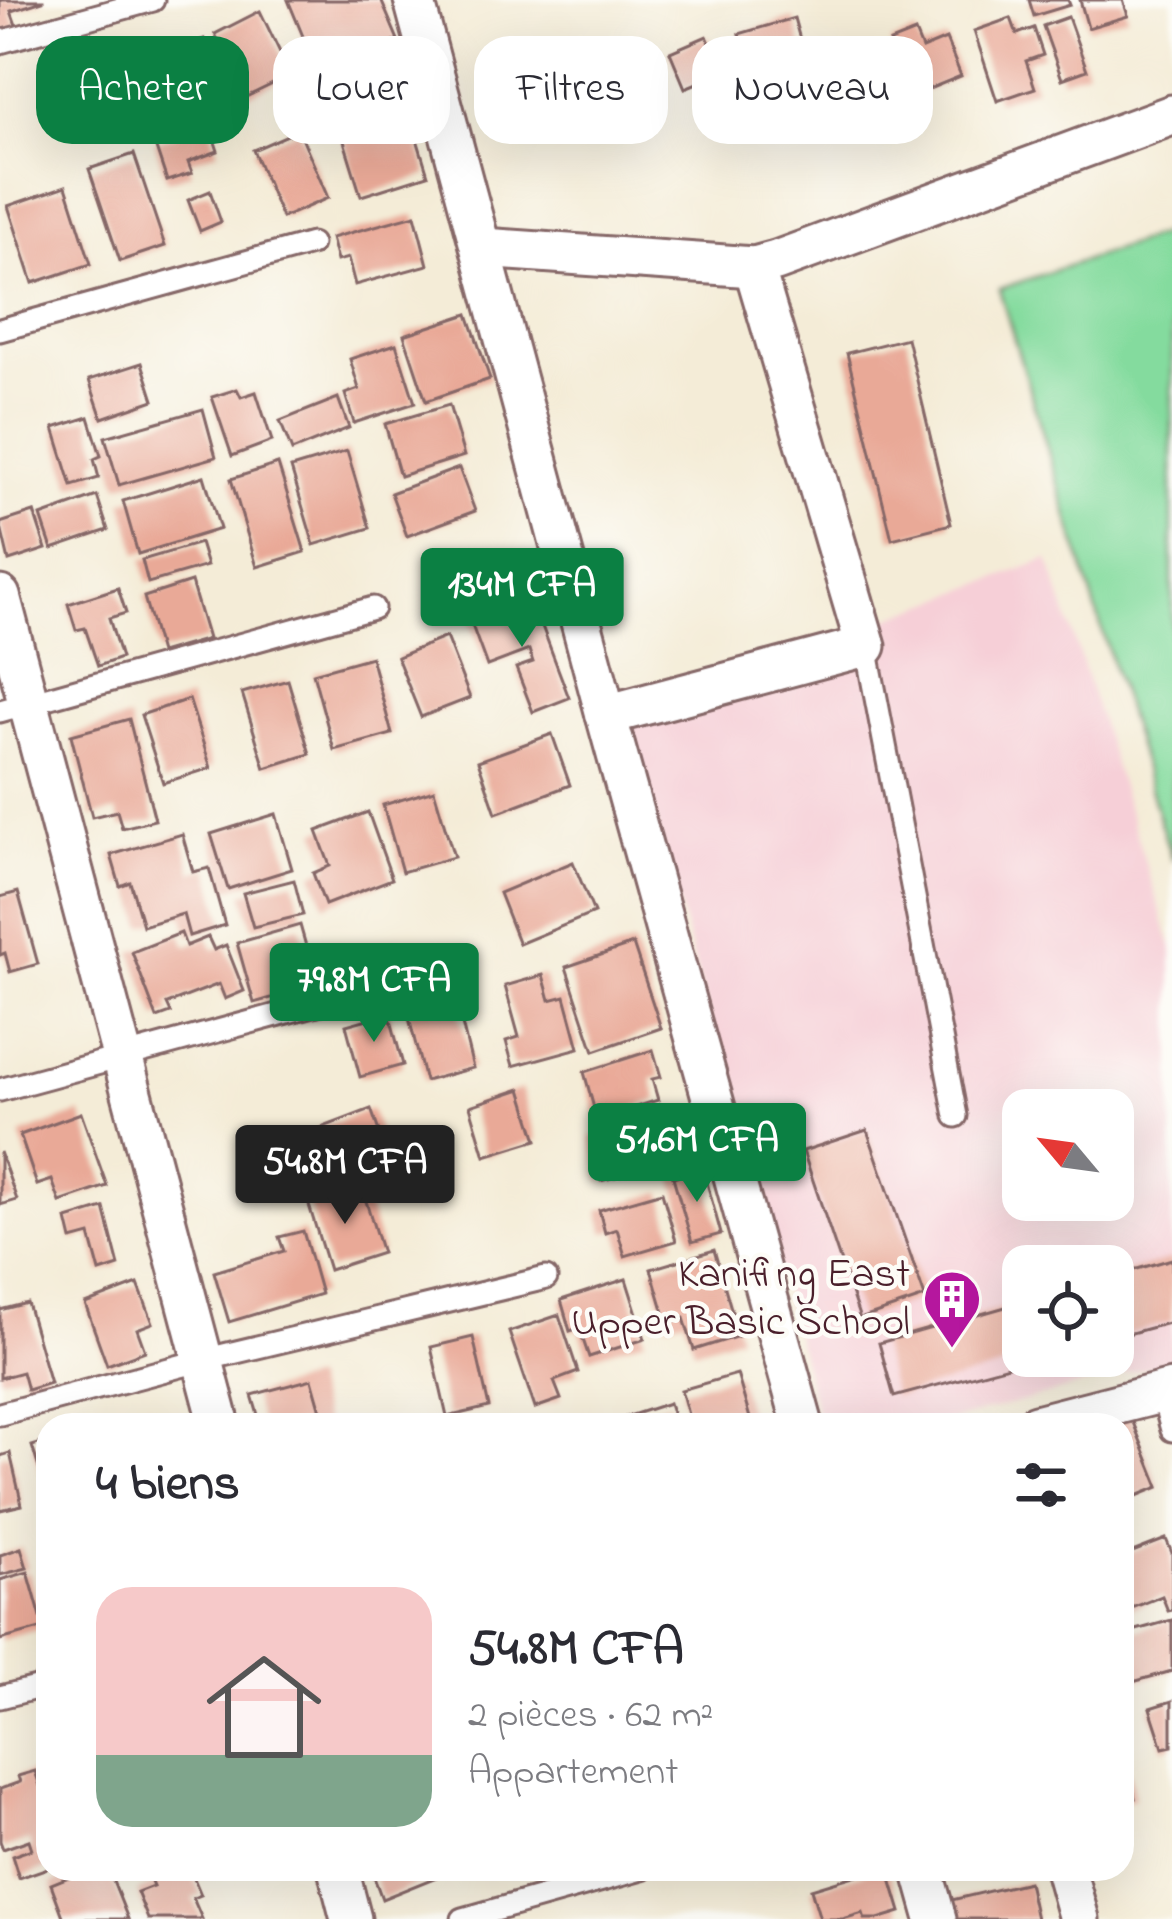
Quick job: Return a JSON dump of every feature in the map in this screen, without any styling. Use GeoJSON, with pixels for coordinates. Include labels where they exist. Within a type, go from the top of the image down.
{"type":"FeatureCollection","features":[{"type":"Feature","properties":{"kind":"street"},"geometry":{"type":"LineString","coordinates":[[414,0],[800,1413]]}},
{"type":"Feature","properties":{"kind":"street"},"geometry":{"type":"LineString","coordinates":[[482,248],[754,267],[1172,115]]}},
{"type":"Feature","properties":{"kind":"street"},"geometry":{"type":"LineString","coordinates":[[606,715],[866,646],[754,267]]}},
{"type":"Feature","properties":{"kind":"street"},"geometry":{"type":"LineString","coordinates":[[0,596],[14,707],[122,1058],[217,1413]]}},
{"type":"Feature","properties":{"kind":"street"},"geometry":{"type":"LineString","coordinates":[[1112,1413],[1169,1404]]}},
{"type":"Feature","properties":{"kind":"street"},"geometry":{"type":"LineString","coordinates":[[341,1881],[351,1919]]}},
{"type":"Feature","properties":{"kind":"street"},"geometry":{"type":"LineString","coordinates":[[925,1881],[936,1919]]}},
{"type":"Feature","properties":{"kind":"street"},"geometry":{"type":"LineString","coordinates":[[1068,1881],[1079,1919]]}},
{"type":"Feature","properties":{"kind":"lane"},"geometry":{"type":"LineString","coordinates":[[0,42],[153,0]]}},
{"type":"Feature","properties":{"kind":"lane"},"geometry":{"type":"LineString","coordinates":[[0,330],[311,244]]}},
{"type":"Feature","properties":{"kind":"lane"},"geometry":{"type":"LineString","coordinates":[[14,707],[373,608]]}},
{"type":"Feature","properties":{"kind":"lane"},"geometry":{"type":"LineString","coordinates":[[866,646],[956,1116]]}},
{"type":"Feature","properties":{"kind":"lane"},"geometry":{"type":"LineString","coordinates":[[0,1090],[460,965]]}},
{"type":"Feature","properties":{"kind":"lane"},"geometry":{"type":"LineString","coordinates":[[0,1414],[546,1278]]}},
{"type":"Feature","properties":{"kind":"lane"},"geometry":{"type":"LineString","coordinates":[[0,1697],[36,1688]]}},
{"type":"Feature","properties":{"kind":"lane"},"geometry":{"type":"LineString","coordinates":[[463,1919],[599,1881]]}},
{"type":"Feature","properties":{"kind":"shaded area"},"geometry":{"type":"Polygon","coordinates":[[[1049,559],[1172,948],[1172,1361],[1134,1371],[1134,1245],[1002,1245],[1002,1377],[1113,1377],[979,1413],[817,1413],[627,715],[1049,559]]]}},
{"type":"Feature","properties":{"kind":"green space"},"geometry":{"type":"Polygon","coordinates":[[[1172,231],[1172,861],[999,289],[1172,231]]]}},
{"type":"Feature","properties":{"kind":"building"},"geometry":{"type":"Polygon","coordinates":[[[0,0],[43,1],[11,11],[17,28],[0,33],[0,0]]]}},
{"type":"Feature","properties":{"kind":"building"},"geometry":{"type":"Polygon","coordinates":[[[288,0],[381,0],[396,36],[303,36],[288,0]]]}},
{"type":"Feature","properties":{"kind":"building"},"geometry":{"type":"Polygon","coordinates":[[[1029,0],[1068,0],[1070,5],[1034,16],[1029,0]]]}},
{"type":"Feature","properties":{"kind":"building"},"geometry":{"type":"Polygon","coordinates":[[[1080,0],[1123,0],[1128,16],[1088,28],[1080,0]]]}},
{"type":"Feature","properties":{"kind":"building"},"geometry":{"type":"Polygon","coordinates":[[[260,11],[273,38],[273,84],[249,96],[249,36],[215,34],[260,11]]]}},
{"type":"Feature","properties":{"kind":"building"},"geometry":{"type":"Polygon","coordinates":[[[1068,17],[1087,70],[1062,79],[1043,26],[1068,17]]]}},
{"type":"Feature","properties":{"kind":"building"},"geometry":{"type":"Polygon","coordinates":[[[794,18],[799,36],[740,36],[794,18]]]}},
{"type":"Feature","properties":{"kind":"building"},"geometry":{"type":"Polygon","coordinates":[[[1011,18],[1017,34],[1034,28],[1043,55],[1026,61],[1035,88],[997,101],[974,31],[1011,18]]]}},
{"type":"Feature","properties":{"kind":"building"},"geometry":{"type":"Polygon","coordinates":[[[946,39],[961,76],[933,87],[933,44],[946,39]]]}},
{"type":"Feature","properties":{"kind":"building"},"geometry":{"type":"Polygon","coordinates":[[[692,42],[692,85],[685,88],[670,52],[692,42]]]}},
{"type":"Feature","properties":{"kind":"building"},"geometry":{"type":"Polygon","coordinates":[[[273,141],[305,144],[328,198],[282,218],[253,150],[273,141]]]}},
{"type":"Feature","properties":{"kind":"building"},"geometry":{"type":"Polygon","coordinates":[[[155,144],[216,144],[218,151],[188,162],[192,173],[167,181],[155,144]]]}},
{"type":"Feature","properties":{"kind":"building"},"geometry":{"type":"Polygon","coordinates":[[[345,144],[419,144],[428,175],[361,196],[345,144]]]}},
{"type":"Feature","properties":{"kind":"building"},"geometry":{"type":"Polygon","coordinates":[[[134,154],[165,246],[120,261],[89,169],[134,154]]]}},
{"type":"Feature","properties":{"kind":"building"},"geometry":{"type":"Polygon","coordinates":[[[66,186],[91,264],[33,283],[8,206],[66,186]]]}},
{"type":"Feature","properties":{"kind":"building"},"geometry":{"type":"Polygon","coordinates":[[[210,191],[221,222],[200,231],[188,200],[210,191]]]}},
{"type":"Feature","properties":{"kind":"building"},"geometry":{"type":"Polygon","coordinates":[[[415,215],[428,265],[355,285],[348,258],[337,261],[331,238],[415,215]]]}},
{"type":"Feature","properties":{"kind":"building"},"geometry":{"type":"Polygon","coordinates":[[[468,314],[490,379],[426,401],[404,335],[468,314]]]}},
{"type":"Feature","properties":{"kind":"building"},"geometry":{"type":"Polygon","coordinates":[[[907,338],[951,524],[892,539],[847,353],[907,338]]]}},
{"type":"Feature","properties":{"kind":"building"},"geometry":{"type":"Polygon","coordinates":[[[396,344],[415,403],[354,423],[345,394],[359,389],[350,359],[396,344]]]}},
{"type":"Feature","properties":{"kind":"building"},"geometry":{"type":"Polygon","coordinates":[[[142,363],[154,400],[102,418],[89,380],[142,363]]]}},
{"type":"Feature","properties":{"kind":"building"},"geometry":{"type":"Polygon","coordinates":[[[237,389],[241,397],[256,392],[272,441],[232,456],[212,397],[237,389]]]}},
{"type":"Feature","properties":{"kind":"building"},"geometry":{"type":"Polygon","coordinates":[[[338,398],[349,428],[292,451],[280,421],[338,398]]]}},
{"type":"Feature","properties":{"kind":"building"},"geometry":{"type":"Polygon","coordinates":[[[449,405],[464,456],[400,476],[385,424],[449,405]]]}},
{"type":"Feature","properties":{"kind":"building"},"geometry":{"type":"Polygon","coordinates":[[[203,409],[216,457],[119,485],[105,437],[203,409]]]}},
{"type":"Feature","properties":{"kind":"building"},"geometry":{"type":"Polygon","coordinates":[[[89,417],[101,456],[94,459],[99,478],[72,486],[54,428],[89,417]]]}},
{"type":"Feature","properties":{"kind":"building"},"geometry":{"type":"Polygon","coordinates":[[[347,451],[370,528],[314,545],[291,468],[347,451]]]}},
{"type":"Feature","properties":{"kind":"building"},"geometry":{"type":"Polygon","coordinates":[[[278,464],[305,552],[257,567],[231,479],[278,464]]]}},
{"type":"Feature","properties":{"kind":"building"},"geometry":{"type":"Polygon","coordinates":[[[459,468],[475,511],[407,536],[391,493],[459,468]]]}},
{"type":"Feature","properties":{"kind":"building"},"geometry":{"type":"Polygon","coordinates":[[[204,476],[220,529],[138,554],[123,501],[204,476]]]}},
{"type":"Feature","properties":{"kind":"building"},"geometry":{"type":"Polygon","coordinates":[[[97,496],[108,530],[52,549],[41,516],[97,496]]]}},
{"type":"Feature","properties":{"kind":"building"},"geometry":{"type":"Polygon","coordinates":[[[34,512],[46,549],[9,561],[0,523],[34,512]]]}},
{"type":"Feature","properties":{"kind":"building"},"geometry":{"type":"Polygon","coordinates":[[[200,543],[207,566],[148,583],[142,560],[200,543]]]}},
{"type":"Feature","properties":{"kind":"building"},"geometry":{"type":"Polygon","coordinates":[[[191,582],[208,639],[160,653],[144,597],[191,582]]]}},
{"type":"Feature","properties":{"kind":"building"},"geometry":{"type":"Polygon","coordinates":[[[118,588],[126,613],[109,618],[121,658],[98,666],[85,628],[76,630],[68,604],[118,588]]]}},
{"type":"Feature","properties":{"kind":"building"},"geometry":{"type":"Polygon","coordinates":[[[531,597],[569,698],[533,712],[516,668],[533,662],[529,650],[487,666],[470,620],[531,597]]]}},
{"type":"Feature","properties":{"kind":"building"},"geometry":{"type":"Polygon","coordinates":[[[446,637],[470,698],[421,717],[397,657],[446,637]]]}},
{"type":"Feature","properties":{"kind":"building"},"geometry":{"type":"Polygon","coordinates":[[[371,657],[392,734],[334,750],[313,673],[371,657]]]}},
{"type":"Feature","properties":{"kind":"building"},"geometry":{"type":"Polygon","coordinates":[[[288,680],[310,754],[265,768],[242,693],[288,680]]]}},
{"type":"Feature","properties":{"kind":"building"},"geometry":{"type":"Polygon","coordinates":[[[189,699],[211,768],[163,783],[141,715],[189,699]]]}},
{"type":"Feature","properties":{"kind":"building"},"geometry":{"type":"Polygon","coordinates":[[[129,719],[155,820],[122,828],[117,811],[92,817],[71,735],[129,719]]]}},
{"type":"Feature","properties":{"kind":"building"},"geometry":{"type":"Polygon","coordinates":[[[552,734],[570,785],[496,813],[478,761],[552,734]]]}},
{"type":"Feature","properties":{"kind":"building"},"geometry":{"type":"Polygon","coordinates":[[[434,790],[454,857],[402,872],[383,805],[434,790]]]}},
{"type":"Feature","properties":{"kind":"building"},"geometry":{"type":"Polygon","coordinates":[[[368,812],[392,879],[325,905],[313,873],[330,866],[317,831],[368,812]]]}},
{"type":"Feature","properties":{"kind":"building"},"geometry":{"type":"Polygon","coordinates":[[[276,814],[292,869],[228,889],[211,834],[276,814]]]}},
{"type":"Feature","properties":{"kind":"building"},"geometry":{"type":"Polygon","coordinates":[[[182,834],[193,872],[209,868],[225,925],[189,936],[183,914],[143,926],[130,882],[120,886],[111,855],[182,834]]]}},
{"type":"Feature","properties":{"kind":"building"},"geometry":{"type":"Polygon","coordinates":[[[573,862],[594,913],[519,944],[499,893],[573,862]]]}},
{"type":"Feature","properties":{"kind":"building"},"geometry":{"type":"Polygon","coordinates":[[[294,880],[303,915],[253,927],[243,893],[294,880]]]}},
{"type":"Feature","properties":{"kind":"building"},"geometry":{"type":"Polygon","coordinates":[[[18,892],[38,964],[10,972],[5,953],[0,955],[0,897],[18,892]]]}},
{"type":"Feature","properties":{"kind":"building"},"geometry":{"type":"Polygon","coordinates":[[[300,925],[317,985],[254,1003],[237,943],[300,925]]]}},
{"type":"Feature","properties":{"kind":"building"},"geometry":{"type":"Polygon","coordinates":[[[181,933],[186,946],[208,937],[214,950],[226,945],[244,991],[225,999],[219,984],[167,1004],[171,1013],[157,1018],[132,952],[181,933]]]}},
{"type":"Feature","properties":{"kind":"building"},"geometry":{"type":"Polygon","coordinates":[[[633,944],[661,1028],[594,1051],[566,967],[633,944]]]}},
{"type":"Feature","properties":{"kind":"building"},"geometry":{"type":"Polygon","coordinates":[[[543,975],[550,1000],[565,996],[579,1048],[513,1066],[506,1041],[519,1037],[505,986],[543,975]]]}},
{"type":"Feature","properties":{"kind":"building"},"geometry":{"type":"Polygon","coordinates":[[[455,996],[473,1068],[425,1081],[407,1010],[455,996]]]}},
{"type":"Feature","properties":{"kind":"building"},"geometry":{"type":"Polygon","coordinates":[[[389,1013],[403,1065],[360,1077],[346,1025],[389,1013]]]}},
{"type":"Feature","properties":{"kind":"building"},"geometry":{"type":"Polygon","coordinates":[[[653,1050],[661,1077],[652,1079],[658,1100],[597,1119],[584,1072],[653,1050]]]}},
{"type":"Feature","properties":{"kind":"building"},"geometry":{"type":"Polygon","coordinates":[[[521,1089],[537,1140],[485,1156],[470,1106],[521,1089]]]}},
{"type":"Feature","properties":{"kind":"building"},"geometry":{"type":"Polygon","coordinates":[[[371,1109],[391,1165],[318,1192],[297,1137],[371,1109]]]}},
{"type":"Feature","properties":{"kind":"building"},"geometry":{"type":"Polygon","coordinates":[[[81,1113],[107,1186],[60,1202],[52,1180],[37,1185],[20,1135],[81,1113]]]}},
{"type":"Feature","properties":{"kind":"building"},"geometry":{"type":"Polygon","coordinates":[[[643,1124],[653,1167],[601,1181],[591,1137],[643,1124]]]}},
{"type":"Feature","properties":{"kind":"building"},"geometry":{"type":"Polygon","coordinates":[[[867,1130],[925,1297],[860,1319],[803,1151],[867,1130]]]}},
{"type":"Feature","properties":{"kind":"building"},"geometry":{"type":"Polygon","coordinates":[[[0,1152],[17,1200],[0,1205],[0,1152]]]}},
{"type":"Feature","properties":{"kind":"building"},"geometry":{"type":"Polygon","coordinates":[[[703,1168],[721,1234],[692,1242],[673,1177],[703,1168]]]}},
{"type":"Feature","properties":{"kind":"building"},"geometry":{"type":"Polygon","coordinates":[[[361,1185],[382,1253],[329,1270],[308,1202],[361,1185]]]}},
{"type":"Feature","properties":{"kind":"building"},"geometry":{"type":"Polygon","coordinates":[[[662,1192],[676,1241],[625,1256],[617,1229],[605,1233],[599,1210],[662,1192]]]}},
{"type":"Feature","properties":{"kind":"building"},"geometry":{"type":"Polygon","coordinates":[[[104,1208],[119,1266],[100,1272],[90,1235],[72,1240],[67,1219],[104,1208]]]}},
{"type":"Feature","properties":{"kind":"building"},"geometry":{"type":"Polygon","coordinates":[[[303,1231],[321,1294],[229,1322],[214,1272],[284,1251],[279,1237],[303,1231]]]}},
{"type":"Feature","properties":{"kind":"building"},"geometry":{"type":"Polygon","coordinates":[[[714,1250],[739,1336],[694,1350],[684,1318],[667,1323],[651,1269],[714,1250]]]}},
{"type":"Feature","properties":{"kind":"building"},"geometry":{"type":"Polygon","coordinates":[[[1172,1259],[1172,1322],[1134,1332],[1134,1270],[1172,1259]]]}},
{"type":"Feature","properties":{"kind":"building"},"geometry":{"type":"Polygon","coordinates":[[[626,1279],[645,1339],[589,1357],[579,1328],[570,1331],[561,1300],[626,1279]]]}},
{"type":"Feature","properties":{"kind":"building"},"geometry":{"type":"Polygon","coordinates":[[[138,1284],[153,1323],[137,1329],[145,1351],[107,1365],[85,1304],[138,1284]]]}},
{"type":"Feature","properties":{"kind":"building"},"geometry":{"type":"Polygon","coordinates":[[[27,1303],[50,1383],[27,1390],[22,1372],[0,1378],[0,1310],[27,1303]]]}},
{"type":"Feature","properties":{"kind":"building","name":"Kanifing East Upper Basic School"},"geometry":{"type":"Polygon","coordinates":[[[1002,1308],[1002,1368],[894,1397],[879,1343],[1002,1308]]]}},
{"type":"Feature","properties":{"kind":"building"},"geometry":{"type":"Polygon","coordinates":[[[559,1315],[578,1372],[554,1381],[561,1399],[535,1408],[509,1332],[559,1315]]]}},
{"type":"Feature","properties":{"kind":"building"},"geometry":{"type":"Polygon","coordinates":[[[473,1337],[489,1407],[446,1413],[431,1347],[473,1337]]]}},
{"type":"Feature","properties":{"kind":"building"},"geometry":{"type":"Polygon","coordinates":[[[737,1374],[748,1413],[688,1413],[681,1390],[737,1374]]]}},
{"type":"Feature","properties":{"kind":"building"},"geometry":{"type":"Polygon","coordinates":[[[312,1379],[322,1413],[257,1413],[252,1395],[312,1379]]]}},
{"type":"Feature","properties":{"kind":"building"},"geometry":{"type":"Polygon","coordinates":[[[669,1403],[672,1413],[638,1413],[669,1403]]]}},
{"type":"Feature","properties":{"kind":"building"},"geometry":{"type":"Polygon","coordinates":[[[1134,1425],[1159,1487],[1134,1497],[1134,1425]]]}},
{"type":"Feature","properties":{"kind":"building"},"geometry":{"type":"Polygon","coordinates":[[[10,1453],[22,1505],[0,1510],[0,1456],[10,1453]]]}},
{"type":"Feature","properties":{"kind":"building"},"geometry":{"type":"Polygon","coordinates":[[[1166,1539],[1172,1553],[1172,1610],[1168,1611],[1162,1596],[1134,1607],[1134,1551],[1166,1539]]]}},
{"type":"Feature","properties":{"kind":"building"},"geometry":{"type":"Polygon","coordinates":[[[21,1548],[27,1568],[0,1575],[0,1555],[21,1548]]]}},
{"type":"Feature","properties":{"kind":"building"},"geometry":{"type":"Polygon","coordinates":[[[28,1572],[36,1600],[36,1630],[0,1640],[0,1580],[28,1572]]]}},
{"type":"Feature","properties":{"kind":"building"},"geometry":{"type":"Polygon","coordinates":[[[1172,1620],[1172,1671],[1134,1682],[1134,1631],[1172,1620]]]}},
{"type":"Feature","properties":{"kind":"building"},"geometry":{"type":"Polygon","coordinates":[[[1172,1701],[1172,1746],[1163,1748],[1150,1708],[1172,1701]]]}},
{"type":"Feature","properties":{"kind":"building"},"geometry":{"type":"Polygon","coordinates":[[[36,1774],[36,1872],[19,1878],[12,1856],[32,1849],[29,1840],[3,1849],[0,1841],[0,1789],[20,1782],[18,1776],[36,1774]]]}},
{"type":"Feature","properties":{"kind":"building"},"geometry":{"type":"Polygon","coordinates":[[[113,1881],[128,1919],[64,1919],[51,1884],[113,1881]]]}},
{"type":"Feature","properties":{"kind":"building"},"geometry":{"type":"Polygon","coordinates":[[[151,1881],[195,1881],[201,1895],[193,1898],[202,1919],[148,1919],[137,1892],[153,1886],[151,1881]]]}},
{"type":"Feature","properties":{"kind":"building"},"geometry":{"type":"Polygon","coordinates":[[[375,1881],[427,1881],[382,1899],[375,1881]]]}},
{"type":"Feature","properties":{"kind":"building"},"geometry":{"type":"Polygon","coordinates":[[[837,1881],[892,1881],[901,1912],[878,1919],[865,1919],[863,1913],[820,1919],[811,1889],[837,1881]]]}},
{"type":"Feature","properties":{"kind":"building"},"geometry":{"type":"Polygon","coordinates":[[[1028,1882],[1036,1919],[947,1919],[943,1902],[1028,1882]]]}},
{"type":"Feature","properties":{"kind":"place","name":"Kanifing East Upper Basic School"},"geometry":{"type":"Point","coordinates":[952,1350]}}]}
